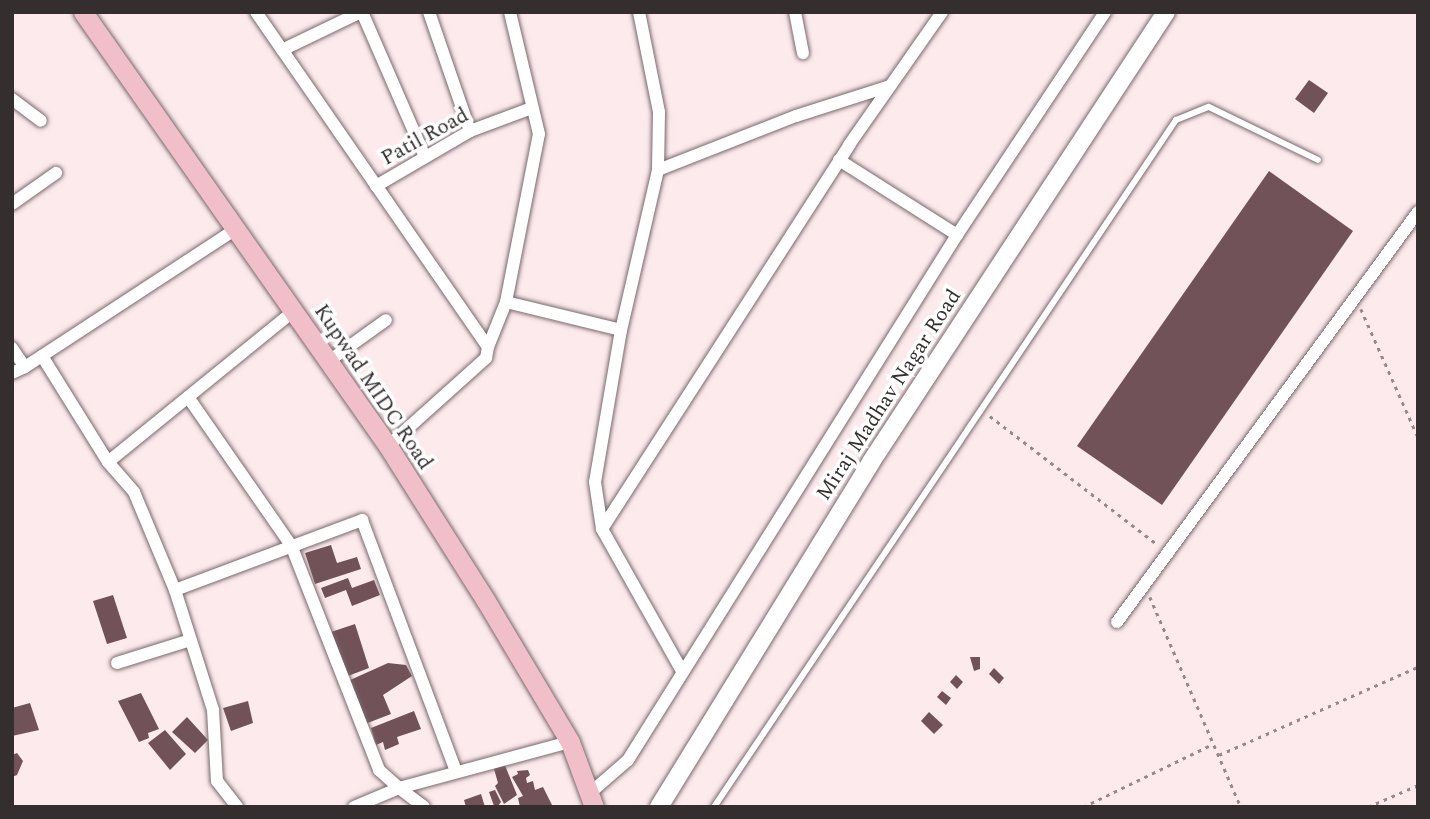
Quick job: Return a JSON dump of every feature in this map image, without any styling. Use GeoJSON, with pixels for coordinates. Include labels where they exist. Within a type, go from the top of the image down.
{"type":"FeatureCollection","features":[{"type":"Feature","properties":{"kind":"main road","name":"Kupwad MIDC Road"},"geometry":{"type":"LineString","coordinates":[[83,12],[388,446],[486,600],[570,742],[592,800]]}},
{"type":"Feature","properties":{"kind":"street"},"geometry":{"type":"LineString","coordinates":[[256,12],[488,347]]}},
{"type":"Feature","properties":{"kind":"street"},"geometry":{"type":"LineString","coordinates":[[282,50],[362,12],[425,158]]}},
{"type":"Feature","properties":{"kind":"street"},"geometry":{"type":"LineString","coordinates":[[429,12],[470,131]]}},
{"type":"Feature","properties":{"kind":"street"},"geometry":{"type":"LineString","coordinates":[[388,446],[486,358],[506,302],[539,134],[510,12]]}},
{"type":"Feature","properties":{"kind":"street"},"geometry":{"type":"LineString","coordinates":[[639,12],[659,111],[658,170],[621,330],[595,482],[602,529],[682,671]]}},
{"type":"Feature","properties":{"kind":"street"},"geometry":{"type":"LineString","coordinates":[[795,12],[803,53]]}},
{"type":"Feature","properties":{"kind":"street"},"geometry":{"type":"LineString","coordinates":[[602,529],[839,160],[943,12]]}},
{"type":"Feature","properties":{"kind":"street"},"geometry":{"type":"LineString","coordinates":[[592,800],[628,760],[957,235],[1105,12]]}},
{"type":"Feature","properties":{"kind":"street","name":"Miraj Madhav Nagar Road"},"geometry":{"type":"LineString","coordinates":[[659,807],[871,462],[1166,12]]}},
{"type":"Feature","properties":{"kind":"street"},"geometry":{"type":"LineString","coordinates":[[658,170],[796,116],[890,86]]}},
{"type":"Feature","properties":{"kind":"street"},"geometry":{"type":"LineString","coordinates":[[12,99],[41,121]]}},
{"type":"Feature","properties":{"kind":"street","name":"Patil Road"},"geometry":{"type":"LineString","coordinates":[[376,186],[470,131],[533,108]]}},
{"type":"Feature","properties":{"kind":"street"},"geometry":{"type":"LineString","coordinates":[[839,160],[957,235]]}},
{"type":"Feature","properties":{"kind":"street"},"geometry":{"type":"LineString","coordinates":[[12,204],[56,173]]}},
{"type":"Feature","properties":{"kind":"street"},"geometry":{"type":"LineString","coordinates":[[1117,622],[1418,212]]}},
{"type":"Feature","properties":{"kind":"street"},"geometry":{"type":"LineString","coordinates":[[12,373],[236,229]]}},
{"type":"Feature","properties":{"kind":"street"},"geometry":{"type":"LineString","coordinates":[[506,302],[621,330]]}},
{"type":"Feature","properties":{"kind":"street"},"geometry":{"type":"LineString","coordinates":[[108,462],[294,311]]}},
{"type":"Feature","properties":{"kind":"street"},"geometry":{"type":"LineString","coordinates":[[329,361],[386,320]]}},
{"type":"Feature","properties":{"kind":"street"},"geometry":{"type":"LineString","coordinates":[[12,348],[25,367]]}},
{"type":"Feature","properties":{"kind":"street"},"geometry":{"type":"LineString","coordinates":[[42,356],[108,462],[134,492],[175,590],[212,710],[217,781],[237,807]]}},
{"type":"Feature","properties":{"kind":"street"},"geometry":{"type":"LineString","coordinates":[[188,397],[291,545],[379,770],[424,807]]}},
{"type":"Feature","properties":{"kind":"street"},"geometry":{"type":"LineString","coordinates":[[175,590],[362,520],[456,772]]}},
{"type":"Feature","properties":{"kind":"street"},"geometry":{"type":"LineString","coordinates":[[117,663],[191,640]]}},
{"type":"Feature","properties":{"kind":"street"},"geometry":{"type":"LineString","coordinates":[[354,807],[399,788],[570,742]]}},
{"type":"Feature","properties":{"kind":"lane"},"geometry":{"type":"LineString","coordinates":[[714,807],[1176,120],[1209,107],[1318,160]]}},
{"type":"Feature","properties":{"kind":"path"},"geometry":{"type":"LineString","coordinates":[[1356,296],[1418,437]]}},
{"type":"Feature","properties":{"kind":"path"},"geometry":{"type":"LineString","coordinates":[[982,410],[1162,547]]}},
{"type":"Feature","properties":{"kind":"path"},"geometry":{"type":"LineString","coordinates":[[1144,584],[1241,807]]}},
{"type":"Feature","properties":{"kind":"path"},"geometry":{"type":"LineString","coordinates":[[1219,755],[1418,667]]}},
{"type":"Feature","properties":{"kind":"path"},"geometry":{"type":"LineString","coordinates":[[1083,807],[1213,744]]}},
{"type":"Feature","properties":{"kind":"path"},"geometry":{"type":"LineString","coordinates":[[1368,807],[1418,785]]}},
{"type":"Feature","properties":{"kind":"building"},"geometry":{"type":"Polygon","coordinates":[[[1309,80],[1328,93],[1314,113],[1295,99],[1309,80]]]}},
{"type":"Feature","properties":{"kind":"building"},"geometry":{"type":"Polygon","coordinates":[[[1269,171],[1353,231],[1162,505],[1077,446],[1269,171]]]}},
{"type":"Feature","properties":{"kind":"building"},"geometry":{"type":"Polygon","coordinates":[[[331,545],[337,563],[357,557],[361,569],[315,584],[305,553],[331,545]]]}},
{"type":"Feature","properties":{"kind":"building"},"geometry":{"type":"Polygon","coordinates":[[[348,578],[352,588],[374,580],[380,595],[352,606],[346,590],[325,598],[321,588],[348,578]]]}},
{"type":"Feature","properties":{"kind":"building"},"geometry":{"type":"Polygon","coordinates":[[[113,595],[127,638],[107,644],[93,601],[113,595]]]}},
{"type":"Feature","properties":{"kind":"building"},"geometry":{"type":"Polygon","coordinates":[[[355,624],[369,668],[348,676],[331,632],[355,624]]]}},
{"type":"Feature","properties":{"kind":"building"},"geometry":{"type":"Polygon","coordinates":[[[970,657],[980,657],[980,669],[974,671],[970,657]]]}},
{"type":"Feature","properties":{"kind":"building"},"geometry":{"type":"Polygon","coordinates":[[[388,663],[406,665],[412,676],[383,695],[391,714],[365,724],[348,681],[388,663]]]}},
{"type":"Feature","properties":{"kind":"building"},"geometry":{"type":"Polygon","coordinates":[[[994,668],[1004,678],[999,684],[989,674],[994,668]]]}},
{"type":"Feature","properties":{"kind":"building"},"geometry":{"type":"Polygon","coordinates":[[[956,675],[963,682],[957,689],[950,682],[956,675]]]}},
{"type":"Feature","properties":{"kind":"building"},"geometry":{"type":"Polygon","coordinates":[[[942,691],[951,698],[946,705],[937,697],[942,691]]]}},
{"type":"Feature","properties":{"kind":"building"},"geometry":{"type":"Polygon","coordinates":[[[141,693],[159,729],[148,733],[149,738],[139,742],[118,701],[141,693]]]}},
{"type":"Feature","properties":{"kind":"building"},"geometry":{"type":"Polygon","coordinates":[[[248,701],[253,723],[231,731],[223,708],[248,701]]]}},
{"type":"Feature","properties":{"kind":"building"},"geometry":{"type":"Polygon","coordinates":[[[30,703],[39,730],[12,736],[12,708],[30,703]]]}},
{"type":"Feature","properties":{"kind":"building"},"geometry":{"type":"Polygon","coordinates":[[[414,711],[421,729],[397,737],[399,744],[385,750],[383,742],[376,745],[371,728],[414,711]]]}},
{"type":"Feature","properties":{"kind":"building"},"geometry":{"type":"Polygon","coordinates":[[[929,712],[943,725],[934,734],[921,721],[929,712]]]}},
{"type":"Feature","properties":{"kind":"building"},"geometry":{"type":"Polygon","coordinates":[[[187,717],[208,740],[195,753],[172,732],[187,717]]]}},
{"type":"Feature","properties":{"kind":"building"},"geometry":{"type":"Polygon","coordinates":[[[165,730],[186,754],[170,770],[148,743],[165,730]]]}},
{"type":"Feature","properties":{"kind":"building"},"geometry":{"type":"Polygon","coordinates":[[[17,753],[23,761],[17,775],[12,777],[12,755],[17,753]]]}},
{"type":"Feature","properties":{"kind":"building"},"geometry":{"type":"Polygon","coordinates":[[[504,763],[517,795],[504,804],[495,786],[498,783],[494,769],[504,763]]]}},
{"type":"Feature","properties":{"kind":"building"},"geometry":{"type":"Polygon","coordinates":[[[528,770],[530,775],[526,778],[527,783],[533,781],[535,790],[543,787],[553,807],[520,807],[518,798],[523,796],[512,777],[518,774],[517,771],[528,770]]]}},
{"type":"Feature","properties":{"kind":"building"},"geometry":{"type":"Polygon","coordinates":[[[495,790],[501,802],[498,806],[494,806],[489,792],[495,790]]]}},
{"type":"Feature","properties":{"kind":"building"},"geometry":{"type":"Polygon","coordinates":[[[481,794],[485,807],[466,807],[464,800],[481,794]]]}}]}
